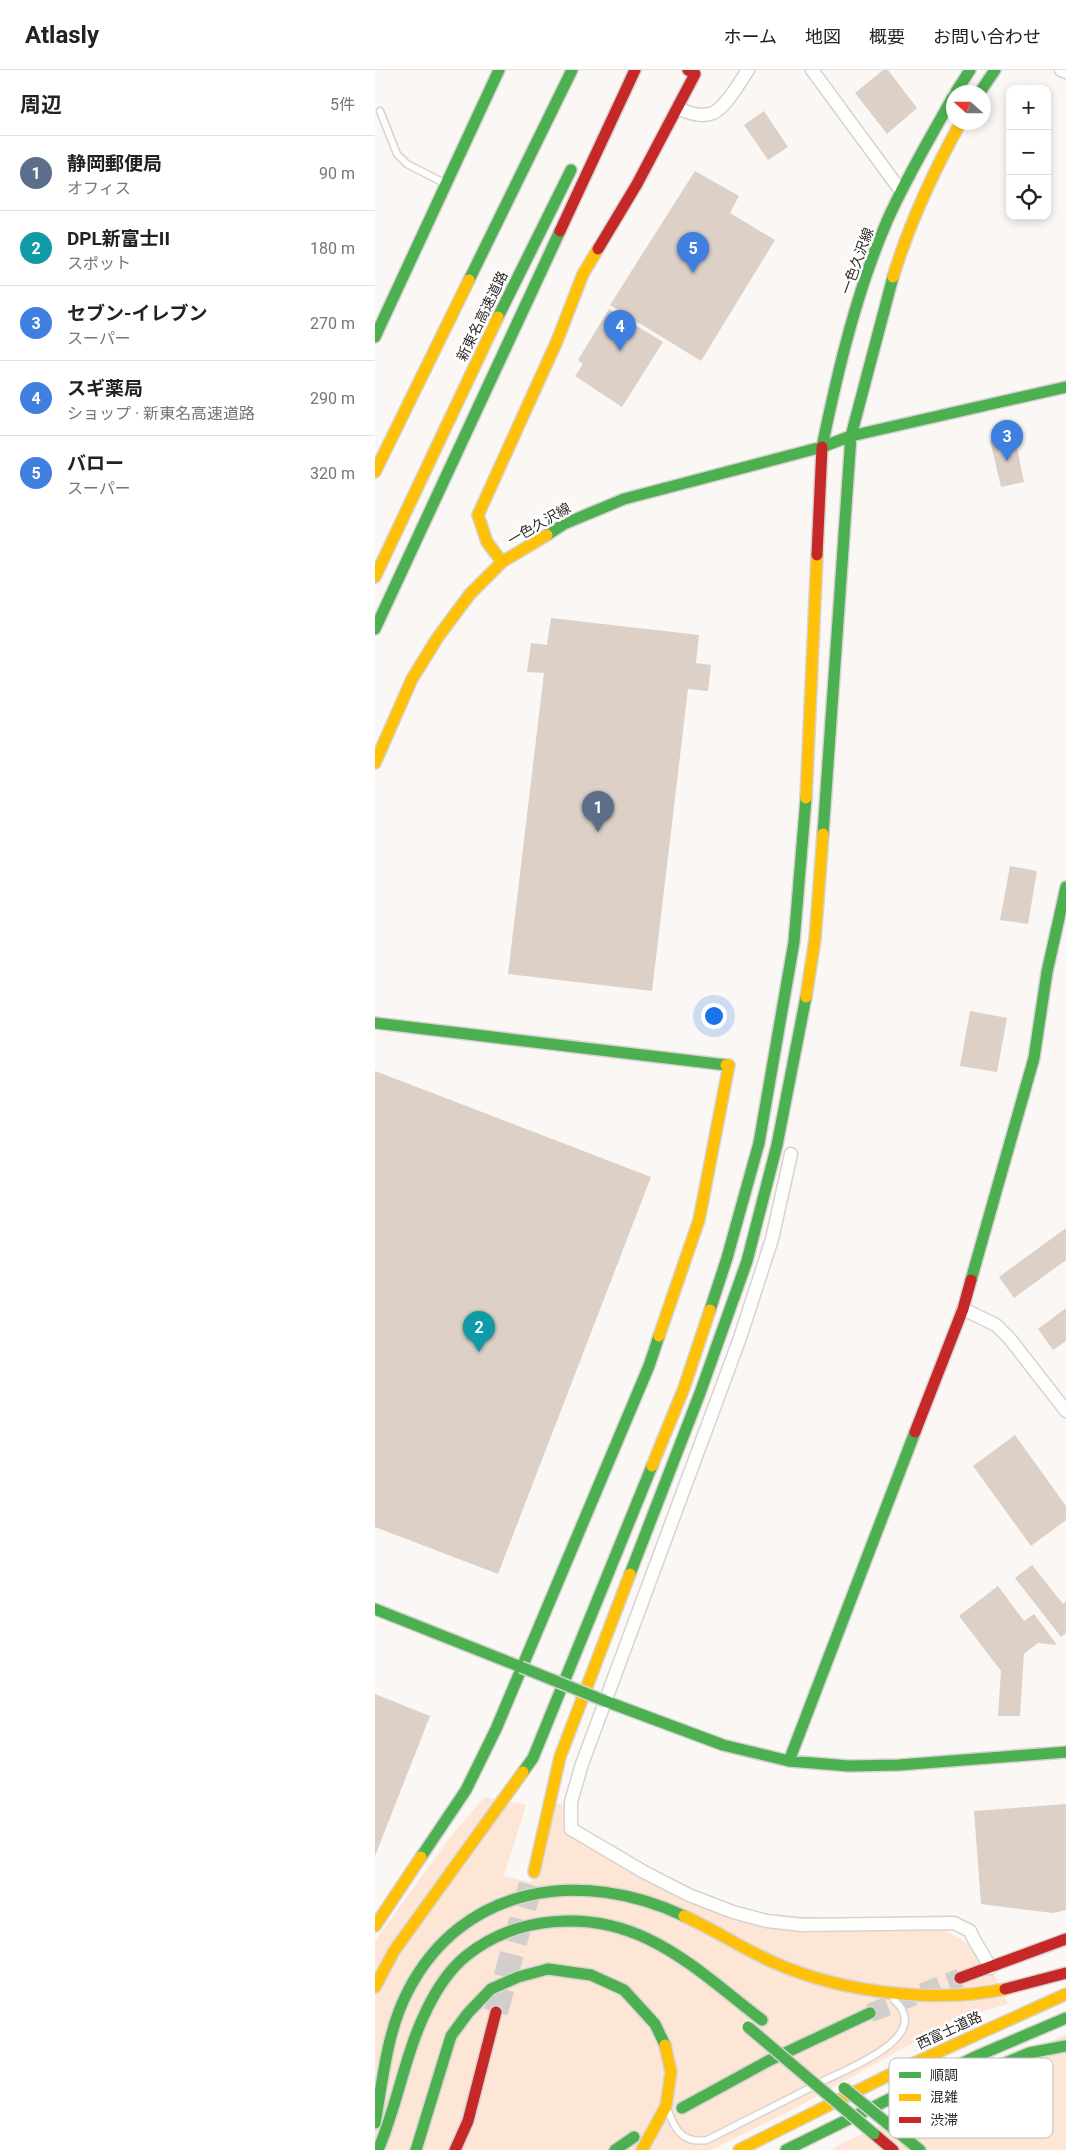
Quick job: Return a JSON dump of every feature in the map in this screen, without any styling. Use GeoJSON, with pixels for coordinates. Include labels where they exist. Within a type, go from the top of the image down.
{"type":"FeatureCollection","features":[{"type":"Feature","properties":{"kind":"main road"},"geometry":{"type":"LineString","coordinates":[[375,337],[499,70]]}},
{"type":"Feature","properties":{"kind":"main road","name":"新東名高速道路"},"geometry":{"type":"LineString","coordinates":[[375,472],[572,70]]}},
{"type":"Feature","properties":{"kind":"main road"},"geometry":{"type":"LineString","coordinates":[[375,629],[635,70]]}},
{"type":"Feature","properties":{"kind":"main road"},"geometry":{"type":"LineString","coordinates":[[960,85],[970,70]]}},
{"type":"Feature","properties":{"kind":"main road"},"geometry":{"type":"LineString","coordinates":[[985,85],[995,70]]}},
{"type":"Feature","properties":{"kind":"main road"},"geometry":{"type":"LineString","coordinates":[[502,562],[487,542],[478,515],[557,341],[583,274],[637,184],[677,109],[693,71]]}},
{"type":"Feature","properties":{"kind":"main road","name":"一色久沢線"},"geometry":{"type":"LineString","coordinates":[[822,447],[838,370],[859,297],[901,191],[946,110]]}},
{"type":"Feature","properties":{"kind":"main road"},"geometry":{"type":"LineString","coordinates":[[534,1872],[560,1757],[629,1582],[741,1278],[777,1145],[800,1033],[815,939],[851,436],[873,346],[915,212],[957,130]]}},
{"type":"Feature","properties":{"kind":"main road","name":"新東名高速道路"},"geometry":{"type":"LineString","coordinates":[[375,577],[483,347],[575,161]]}},
{"type":"Feature","properties":{"kind":"main road","name":"一色久沢線"},"geometry":{"type":"LineString","coordinates":[[375,763],[412,679],[470,594],[502,562],[564,524],[624,499],[822,447],[851,436],[1066,387]]}},
{"type":"Feature","properties":{"kind":"main road"},"geometry":{"type":"LineString","coordinates":[[375,1987],[394,1950],[465,1855],[533,1758],[683,1388],[727,1258],[759,1143],[794,942],[804,831],[822,447]]}},
{"type":"Feature","properties":{"kind":"main road"},"geometry":{"type":"LineString","coordinates":[[789,1761],[848,1603],[963,1309],[1034,1058],[1047,972],[1066,886]]}},
{"type":"Feature","properties":{"kind":"main road"},"geometry":{"type":"LineString","coordinates":[[375,1023],[729,1066],[699,1220],[649,1366],[496,1729],[466,1790],[375,1926]]}},
{"type":"Feature","properties":{"kind":"main road"},"geometry":{"type":"LineString","coordinates":[[375,1609],[605,1701],[723,1745],[789,1761],[849,1766],[899,1766],[1066,1752]]}},
{"type":"Feature","properties":{"kind":"main road"},"geometry":{"type":"LineString","coordinates":[[375,2123],[387,2054],[398,2016],[408,1990],[425,1961],[446,1936],[467,1919],[486,1908],[534,1892],[569,1888],[623,1894],[679,1914],[775,1962],[805,1974],[885,1993],[955,1996],[1009,1988],[1066,1973]]}},
{"type":"Feature","properties":{"kind":"main road"},"geometry":{"type":"LineString","coordinates":[[378,2150],[386,2134],[413,2043],[427,2009],[444,1980],[465,1957],[515,1929],[547,1920],[582,1920],[617,1927],[647,1938],[683,1959],[765,2023]]}},
{"type":"Feature","properties":{"kind":"main road"},"geometry":{"type":"LineString","coordinates":[[960,1978],[1066,1939]]}},
{"type":"Feature","properties":{"kind":"main road"},"geometry":{"type":"LineString","coordinates":[[416,2150],[451,2036],[468,2013],[491,1989],[518,1977],[548,1969],[591,1975],[624,1990],[655,2024],[665,2045],[671,2072],[666,2106],[642,2150]]}},
{"type":"Feature","properties":{"kind":"main road","name":"西富士道路"},"geometry":{"type":"LineString","coordinates":[[924,2058],[1066,1994]]}},
{"type":"Feature","properties":{"kind":"main road"},"geometry":{"type":"LineString","coordinates":[[455,2150],[468,2121],[496,2012]]}},
{"type":"Feature","properties":{"kind":"main road"},"geometry":{"type":"LineString","coordinates":[[682,2108],[768,2060],[870,2013]]}},
{"type":"Feature","properties":{"kind":"main road"},"geometry":{"type":"LineString","coordinates":[[973,2058],[1066,2018]]}},
{"type":"Feature","properties":{"kind":"main road"},"geometry":{"type":"LineString","coordinates":[[744,2024],[893,2150]]}},
{"type":"Feature","properties":{"kind":"main road"},"geometry":{"type":"LineString","coordinates":[[784,2038],[806,2057]]}},
{"type":"Feature","properties":{"kind":"main road"},"geometry":{"type":"LineString","coordinates":[[1017,2058],[1029,2053],[1066,2046]]}},
{"type":"Feature","properties":{"kind":"main road"},"geometry":{"type":"LineString","coordinates":[[821,2069],[889,2125]]}},
{"type":"Feature","properties":{"kind":"main road","name":"西富士道路"},"geometry":{"type":"LineString","coordinates":[[739,2150],[889,2075]]}},
{"type":"Feature","properties":{"kind":"main road"},"geometry":{"type":"LineString","coordinates":[[787,2150],[889,2100]]}},
{"type":"Feature","properties":{"kind":"main road"},"geometry":{"type":"LineString","coordinates":[[848,2132],[889,2113]]}},
{"type":"Feature","properties":{"kind":"main road"},"geometry":{"type":"LineString","coordinates":[[615,2150],[634,2137]]}},
{"type":"Feature","properties":{"kind":"main road"},"geometry":{"type":"LineString","coordinates":[[905,2138],[920,2150]]}},
{"type":"Feature","properties":{"kind":"street"},"geometry":{"type":"LineString","coordinates":[[677,109],[695,115],[713,113],[726,101],[748,70]]}},
{"type":"Feature","properties":{"kind":"street"},"geometry":{"type":"LineString","coordinates":[[812,70],[901,191]]}},
{"type":"Feature","properties":{"kind":"street"},"geometry":{"type":"LineString","coordinates":[[1061,70],[1066,72]]}},
{"type":"Feature","properties":{"kind":"street"},"geometry":{"type":"LineString","coordinates":[[791,1154],[772,1239],[740,1338],[582,1764],[571,1802],[571,1829],[689,1896],[759,1919],[801,1925],[954,1923],[969,1931],[990,1968]]}},
{"type":"Feature","properties":{"kind":"street"},"geometry":{"type":"LineString","coordinates":[[963,1309],[996,1325],[1010,1339],[1066,1411]]}},
{"type":"Feature","properties":{"kind":"lane"},"geometry":{"type":"LineString","coordinates":[[380,111],[397,154],[407,164],[446,184]]}},
{"type":"Feature","properties":{"kind":"lane"},"geometry":{"type":"LineString","coordinates":[[666,2106],[674,2126],[681,2134],[696,2141],[707,2140],[880,2052],[896,2040],[903,2026],[904,2015],[899,2005],[885,1993]]}},
{"type":"Feature","properties":{"kind":"shaded area"},"geometry":{"type":"Polygon","coordinates":[[[485,1797],[526,1805],[504,1876],[531,1882],[554,1803],[563,1805],[571,1829],[733,1912],[934,1924],[984,1953],[1008,2004],[956,2019],[792,2110],[711,2150],[375,2150],[375,1941],[454,1832],[485,1797]]]}},
{"type":"Feature","properties":{"kind":"shaded area"},"geometry":{"type":"Polygon","coordinates":[[[1066,2034],[1066,2150],[832,2150],[889,2121],[889,2138],[1053,2138],[1053,2058],[1017,2058],[1066,2034]]]}},
{"type":"Feature","properties":{"kind":"building"},"geometry":{"type":"Polygon","coordinates":[[[883,70],[888,70],[917,108],[887,134],[855,93],[883,70]]]}},
{"type":"Feature","properties":{"kind":"building"},"geometry":{"type":"Polygon","coordinates":[[[764,111],[788,147],[768,160],[744,125],[764,111]]]}},
{"type":"Feature","properties":{"kind":"building"},"geometry":{"type":"Polygon","coordinates":[[[695,171],[739,196],[730,213],[775,240],[701,361],[610,305],[695,171]]]}},
{"type":"Feature","properties":{"kind":"building"},"geometry":{"type":"Polygon","coordinates":[[[609,309],[663,342],[622,407],[575,376],[583,364],[578,360],[609,309]]]}},
{"type":"Feature","properties":{"kind":"building"},"geometry":{"type":"Polygon","coordinates":[[[1014,434],[1024,482],[1001,487],[990,440],[1014,434]]]}},
{"type":"Feature","properties":{"kind":"building"},"geometry":{"type":"Polygon","coordinates":[[[551,618],[699,635],[696,663],[711,665],[708,691],[688,689],[652,991],[508,974],[544,673],[527,672],[531,643],[547,645],[551,618]]]}},
{"type":"Feature","properties":{"kind":"building"},"geometry":{"type":"Polygon","coordinates":[[[1010,866],[1037,871],[1028,924],[1000,920],[1010,866]]]}},
{"type":"Feature","properties":{"kind":"building"},"geometry":{"type":"Polygon","coordinates":[[[970,1011],[1007,1018],[997,1072],[960,1066],[970,1011]]]}},
{"type":"Feature","properties":{"kind":"building"},"geometry":{"type":"Polygon","coordinates":[[[375,1071],[651,1177],[498,1574],[375,1527],[375,1071]]]}},
{"type":"Feature","properties":{"kind":"building"},"geometry":{"type":"Polygon","coordinates":[[[1066,1228],[1066,1260],[1014,1298],[999,1277],[1066,1228]]]}},
{"type":"Feature","properties":{"kind":"building"},"geometry":{"type":"Polygon","coordinates":[[[1066,1308],[1066,1341],[1053,1350],[1038,1329],[1066,1308]]]}},
{"type":"Feature","properties":{"kind":"building"},"geometry":{"type":"Polygon","coordinates":[[[1015,1435],[1066,1506],[1066,1520],[1031,1546],[973,1466],[1015,1435]]]}},
{"type":"Feature","properties":{"kind":"building"},"geometry":{"type":"Polygon","coordinates":[[[1032,1565],[1063,1604],[1066,1601],[1066,1633],[1061,1637],[1015,1578],[1032,1565]]]}},
{"type":"Feature","properties":{"kind":"building"},"geometry":{"type":"Polygon","coordinates":[[[998,1586],[1024,1621],[1034,1614],[1057,1645],[1038,1643],[1024,1654],[1020,1716],[998,1716],[1001,1671],[959,1616],[998,1586]]]}},
{"type":"Feature","properties":{"kind":"building"},"geometry":{"type":"Polygon","coordinates":[[[375,1694],[430,1716],[375,1856],[375,1694]]]}},
{"type":"Feature","properties":{"kind":"building"},"geometry":{"type":"Polygon","coordinates":[[[1066,1804],[1066,1910],[1053,1913],[981,1904],[974,1811],[1066,1804]]]}},
{"type":"Feature","properties":{"kind":"tunnel"},"geometry":{"type":"LineString","coordinates":[[496,2012],[533,1876]]}},
{"type":"Feature","properties":{"kind":"tunnel"},"geometry":{"type":"LineString","coordinates":[[870,2013],[960,1978]]}},
{"type":"Feature","properties":{"kind":"traffic: fast"},"geometry":{"type":"LineString","coordinates":[[375,337],[499,70]]}},
{"type":"Feature","properties":{"kind":"traffic: fast"},"geometry":{"type":"LineString","coordinates":[[469,280],[572,70]]}},
{"type":"Feature","properties":{"kind":"traffic: fast"},"geometry":{"type":"LineString","coordinates":[[960,85],[970,70]]}},
{"type":"Feature","properties":{"kind":"traffic: fast"},"geometry":{"type":"LineString","coordinates":[[985,85],[995,70]]}},
{"type":"Feature","properties":{"kind":"traffic: fast"},"geometry":{"type":"LineString","coordinates":[[822,447],[849,332],[876,248],[902,189],[946,110]]}},
{"type":"Feature","properties":{"kind":"traffic: fast"},"geometry":{"type":"LineString","coordinates":[[498,317],[571,170]]}},
{"type":"Feature","properties":{"kind":"traffic: fast"},"geometry":{"type":"LineString","coordinates":[[375,629],[560,231]]}},
{"type":"Feature","properties":{"kind":"traffic: fast"},"geometry":{"type":"LineString","coordinates":[[547,535],[564,524],[624,499],[822,447],[851,436],[893,277]]}},
{"type":"Feature","properties":{"kind":"traffic: fast"},"geometry":{"type":"LineString","coordinates":[[851,436],[1066,387]]}},
{"type":"Feature","properties":{"kind":"traffic: fast"},"geometry":{"type":"LineString","coordinates":[[823,834],[851,436]]}},
{"type":"Feature","properties":{"kind":"traffic: fast"},"geometry":{"type":"LineString","coordinates":[[710,1310],[727,1258],[759,1143],[794,942],[806,798]]}},
{"type":"Feature","properties":{"kind":"traffic: fast"},"geometry":{"type":"LineString","coordinates":[[971,1280],[1034,1058],[1047,972],[1066,887]]}},
{"type":"Feature","properties":{"kind":"traffic: fast"},"geometry":{"type":"LineString","coordinates":[[630,1574],[700,1393],[747,1261],[777,1145],[806,997]]}},
{"type":"Feature","properties":{"kind":"traffic: fast"},"geometry":{"type":"LineString","coordinates":[[375,1023],[726,1065]]}},
{"type":"Feature","properties":{"kind":"traffic: fast"},"geometry":{"type":"LineString","coordinates":[[421,1857],[466,1790],[496,1729],[649,1366],[659,1336]]}},
{"type":"Feature","properties":{"kind":"traffic: fast"},"geometry":{"type":"LineString","coordinates":[[789,1761],[915,1432]]}},
{"type":"Feature","properties":{"kind":"traffic: fast"},"geometry":{"type":"LineString","coordinates":[[523,1772],[533,1758],[652,1466]]}},
{"type":"Feature","properties":{"kind":"traffic: fast"},"geometry":{"type":"LineString","coordinates":[[375,1609],[521,1667]]}},
{"type":"Feature","properties":{"kind":"traffic: fast"},"geometry":{"type":"LineString","coordinates":[[521,1667],[605,1701]]}},
{"type":"Feature","properties":{"kind":"traffic: fast"},"geometry":{"type":"LineString","coordinates":[[605,1701],[723,1745],[789,1761],[849,1766],[899,1765],[1066,1752]]}},
{"type":"Feature","properties":{"kind":"traffic: fast"},"geometry":{"type":"LineString","coordinates":[[375,2123],[390,2039],[401,2006],[408,1991],[431,1955],[460,1927],[493,1908],[528,1895],[566,1890],[606,1892],[645,1901],[684,1916]]}},
{"type":"Feature","properties":{"kind":"traffic: fast"},"geometry":{"type":"LineString","coordinates":[[378,2150],[391,2115],[413,2042],[435,1993],[460,1961],[486,1942],[508,1932],[531,1925],[578,1921],[626,1930],[648,1939],[678,1956],[707,1976],[762,2020]]}},
{"type":"Feature","properties":{"kind":"traffic: fast"},"geometry":{"type":"LineString","coordinates":[[416,2150],[451,2036],[468,2013],[491,1989],[518,1977],[548,1969],[591,1975],[624,1990],[655,2024],[665,2045]]}},
{"type":"Feature","properties":{"kind":"traffic: fast"},"geometry":{"type":"LineString","coordinates":[[682,2108],[768,2061],[870,2013]]}},
{"type":"Feature","properties":{"kind":"traffic: fast"},"geometry":{"type":"LineString","coordinates":[[973,2058],[1066,2018]]}},
{"type":"Feature","properties":{"kind":"traffic: fast"},"geometry":{"type":"LineString","coordinates":[[748,2027],[874,2134]]}},
{"type":"Feature","properties":{"kind":"traffic: fast"},"geometry":{"type":"LineString","coordinates":[[1017,2058],[1029,2053],[1066,2046]]}},
{"type":"Feature","properties":{"kind":"traffic: fast"},"geometry":{"type":"LineString","coordinates":[[844,2088],[888,2124]]}},
{"type":"Feature","properties":{"kind":"traffic: fast"},"geometry":{"type":"LineString","coordinates":[[786,2150],[889,2099]]}},
{"type":"Feature","properties":{"kind":"traffic: fast"},"geometry":{"type":"LineString","coordinates":[[615,2150],[634,2137]]}},
{"type":"Feature","properties":{"kind":"traffic: fast"},"geometry":{"type":"LineString","coordinates":[[905,2138],[920,2150]]}},
{"type":"Feature","properties":{"kind":"traffic: slow"},"geometry":{"type":"LineString","coordinates":[[893,277],[923,198],[957,130]]}},
{"type":"Feature","properties":{"kind":"traffic: slow"},"geometry":{"type":"LineString","coordinates":[[502,562],[487,542],[478,515],[557,341],[583,274],[598,249]]}},
{"type":"Feature","properties":{"kind":"traffic: slow"},"geometry":{"type":"LineString","coordinates":[[375,472],[469,280]]}},
{"type":"Feature","properties":{"kind":"traffic: slow"},"geometry":{"type":"LineString","coordinates":[[375,577],[498,317]]}},
{"type":"Feature","properties":{"kind":"traffic: slow"},"geometry":{"type":"LineString","coordinates":[[375,763],[412,679],[438,637],[470,594],[502,562],[547,535]]}},
{"type":"Feature","properties":{"kind":"traffic: slow"},"geometry":{"type":"LineString","coordinates":[[806,798],[817,555]]}},
{"type":"Feature","properties":{"kind":"traffic: slow"},"geometry":{"type":"LineString","coordinates":[[806,997],[815,939],[823,834]]}},
{"type":"Feature","properties":{"kind":"traffic: slow"},"geometry":{"type":"LineString","coordinates":[[659,1336],[699,1220],[729,1065],[726,1065]]}},
{"type":"Feature","properties":{"kind":"traffic: slow"},"geometry":{"type":"LineString","coordinates":[[652,1466],[684,1388],[710,1310]]}},
{"type":"Feature","properties":{"kind":"traffic: slow"},"geometry":{"type":"LineString","coordinates":[[534,1872],[560,1757],[630,1574]]}},
{"type":"Feature","properties":{"kind":"traffic: slow"},"geometry":{"type":"LineString","coordinates":[[375,1987],[394,1951],[523,1772]]}},
{"type":"Feature","properties":{"kind":"traffic: slow"},"geometry":{"type":"LineString","coordinates":[[375,1926],[421,1857]]}},
{"type":"Feature","properties":{"kind":"traffic: slow"},"geometry":{"type":"LineString","coordinates":[[684,1916],[775,1963],[801,1973],[858,1988],[918,1995],[948,1995],[1005,1989]]}},
{"type":"Feature","properties":{"kind":"traffic: slow"},"geometry":{"type":"LineString","coordinates":[[925,2058],[1066,1994]]}},
{"type":"Feature","properties":{"kind":"traffic: slow"},"geometry":{"type":"LineString","coordinates":[[642,2150],[666,2106],[671,2072],[665,2045]]}},
{"type":"Feature","properties":{"kind":"traffic: slow"},"geometry":{"type":"LineString","coordinates":[[739,2150],[889,2075]]}},
{"type":"Feature","properties":{"kind":"traffic: jam"},"geometry":{"type":"LineString","coordinates":[[560,231],[635,70]]}},
{"type":"Feature","properties":{"kind":"traffic: jam"},"geometry":{"type":"LineString","coordinates":[[598,249],[637,184],[695,74],[688,70]]}},
{"type":"Feature","properties":{"kind":"traffic: jam"},"geometry":{"type":"LineString","coordinates":[[817,555],[822,447]]}},
{"type":"Feature","properties":{"kind":"traffic: jam"},"geometry":{"type":"LineString","coordinates":[[915,1432],[963,1309],[971,1280]]}},
{"type":"Feature","properties":{"kind":"traffic: jam"},"geometry":{"type":"LineString","coordinates":[[960,1978],[1066,1939]]}},
{"type":"Feature","properties":{"kind":"traffic: jam"},"geometry":{"type":"LineString","coordinates":[[1005,1989],[1066,1973]]}},
{"type":"Feature","properties":{"kind":"traffic: jam"},"geometry":{"type":"LineString","coordinates":[[455,2150],[468,2121],[496,2012]]}},
{"type":"Feature","properties":{"kind":"traffic: jam"},"geometry":{"type":"LineString","coordinates":[[874,2134],[893,2150]]}},
{"type":"Feature","properties":{"kind":"place","name":"バロー"},"geometry":{"type":"Point","coordinates":[693,273]}},
{"type":"Feature","properties":{"kind":"place","name":"スギ薬局"},"geometry":{"type":"Point","coordinates":[620,351]}},
{"type":"Feature","properties":{"kind":"place","name":"セブン-イレブン"},"geometry":{"type":"Point","coordinates":[1007,461]}},
{"type":"Feature","properties":{"kind":"place","name":"静岡郵便局"},"geometry":{"type":"Point","coordinates":[598,832]}},
{"type":"Feature","properties":{"kind":"place","name":"DPL新富士II"},"geometry":{"type":"Point","coordinates":[479,1352]}}]}
